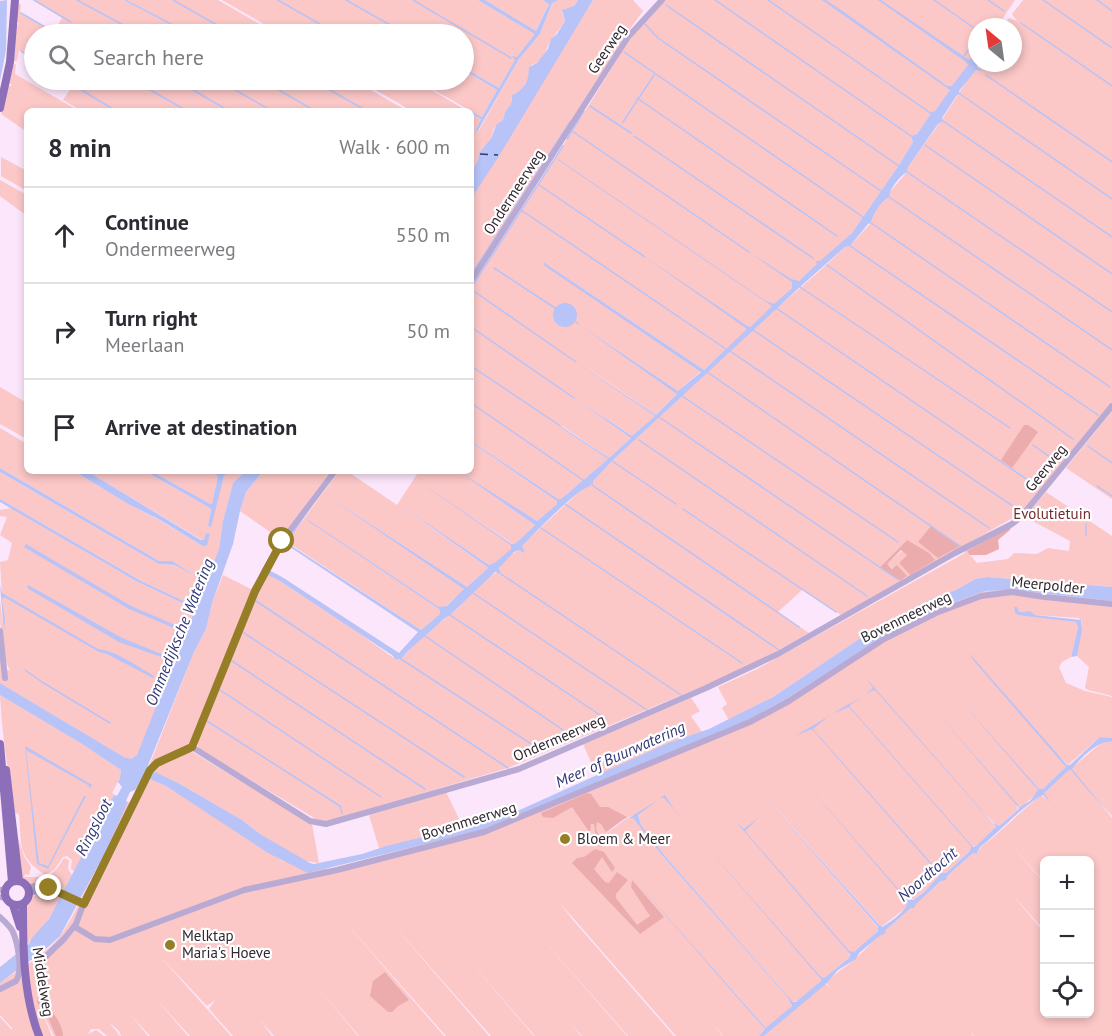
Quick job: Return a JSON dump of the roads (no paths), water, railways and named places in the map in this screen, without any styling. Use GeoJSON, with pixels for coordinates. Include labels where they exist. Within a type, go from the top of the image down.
{"type":"FeatureCollection","features":[{"type":"Feature","properties":{"kind":"main road"},"geometry":{"type":"LineString","coordinates":[[0,108],[10,62],[15,0]]}},
{"type":"Feature","properties":{"kind":"main road"},"geometry":{"type":"LineString","coordinates":[[0,744],[15,882]]}},
{"type":"Feature","properties":{"kind":"main road"},"geometry":{"type":"LineString","coordinates":[[15,882],[28,890],[26,902],[23,904],[13,905],[2,893],[15,882]]}},
{"type":"Feature","properties":{"kind":"main road","name":"Middelweg"},"geometry":{"type":"LineString","coordinates":[[23,904],[20,950],[22,967],[39,1036]]}},
{"type":"Feature","properties":{"kind":"main road","name":"Middelweg"},"geometry":{"type":"LineString","coordinates":[[13,905],[22,932]]}},
{"type":"Feature","properties":{"kind":"street","name":"Geerweg"},"geometry":{"type":"LineString","coordinates":[[577,116],[628,37],[662,0]]}},
{"type":"Feature","properties":{"kind":"street","name":"Ondermeerweg"},"geometry":{"type":"LineString","coordinates":[[474,276],[577,116]]}},
{"type":"Feature","properties":{"kind":"street","name":"Geerweg"},"geometry":{"type":"LineString","coordinates":[[927,569],[1022,517],[1112,406]]}},
{"type":"Feature","properties":{"kind":"street"},"geometry":{"type":"LineString","coordinates":[[40,962],[75,927],[81,903],[149,772],[157,763],[192,747],[265,570],[282,541],[332,474]]}},
{"type":"Feature","properties":{"kind":"street","name":"Ondermeerweg"},"geometry":{"type":"LineString","coordinates":[[192,747],[310,821],[326,824],[519,768],[752,668],[927,569]]}},
{"type":"Feature","properties":{"kind":"street","name":"Meerpolder"},"geometry":{"type":"LineString","coordinates":[[981,596],[1012,592],[1112,604]]}},
{"type":"Feature","properties":{"kind":"street","name":"Bovenmeerweg"},"geometry":{"type":"LineString","coordinates":[[75,927],[98,940],[110,940],[244,890],[346,868],[493,829],[764,716],[884,639],[936,613],[981,596]]}},
{"type":"Feature","properties":{"kind":"street"},"geometry":{"type":"LineString","coordinates":[[0,631],[5,678]]}},
{"type":"Feature","properties":{"kind":"street"},"geometry":{"type":"LineString","coordinates":[[28,890],[49,888],[81,903]]}},
{"type":"Feature","properties":{"kind":"street"},"geometry":{"type":"LineString","coordinates":[[0,917],[13,932],[20,950]]}},
{"type":"Feature","properties":{"kind":"street"},"geometry":{"type":"LineString","coordinates":[[0,989],[16,981],[22,967]]}},
{"type":"Feature","properties":{"kind":"water"},"geometry":{"type":"Polygon","coordinates":[[[7,0],[6,50],[0,81],[0,1],[7,0]]]}},
{"type":"Feature","properties":{"kind":"water"},"geometry":{"type":"Polygon","coordinates":[[[478,0],[485,0],[536,31],[549,4],[543,0],[559,0],[552,3],[540,34],[519,59],[477,132],[481,119],[474,113],[482,117],[497,90],[474,76],[474,74],[499,88],[515,60],[512,56],[517,57],[535,34],[478,0]]]}},
{"type":"Feature","properties":{"kind":"water"},"geometry":{"type":"Polygon","coordinates":[[[578,0],[593,0],[474,194],[474,167],[479,153],[492,137],[496,125],[503,120],[511,104],[512,95],[525,84],[529,67],[537,63],[548,49],[551,39],[565,21],[562,10],[574,6],[578,0]]]}},
{"type":"Feature","properties":{"kind":"water"},"geometry":{"type":"Polygon","coordinates":[[[822,0],[826,0],[844,12],[947,86],[952,86],[968,65],[968,72],[974,72],[959,91],[960,94],[942,118],[943,121],[938,124],[908,167],[907,172],[901,176],[889,197],[878,208],[871,223],[850,246],[845,247],[800,287],[612,461],[593,481],[593,484],[590,483],[590,486],[556,513],[522,546],[525,553],[519,550],[514,552],[499,568],[501,574],[495,572],[401,659],[395,659],[268,575],[267,569],[399,653],[418,632],[284,543],[316,500],[287,543],[421,630],[440,614],[439,609],[308,520],[439,607],[447,606],[464,589],[326,495],[467,587],[488,568],[401,506],[489,565],[511,549],[511,545],[415,479],[512,544],[516,543],[535,525],[462,474],[537,521],[557,504],[557,501],[474,443],[561,499],[608,459],[559,425],[609,458],[631,438],[574,398],[632,436],[655,416],[576,362],[656,415],[677,394],[578,324],[678,391],[701,372],[545,266],[543,262],[704,370],[747,329],[644,256],[747,326],[750,327],[772,306],[558,159],[766,301],[774,304],[792,288],[792,282],[749,252],[791,279],[799,281],[817,264],[816,261],[820,261],[852,233],[913,142],[911,136],[917,134],[930,115],[929,112],[935,111],[950,90],[822,0]]]}},
{"type":"Feature","properties":{"kind":"water"},"geometry":{"type":"Polygon","coordinates":[[[878,0],[968,59],[968,65],[878,0]]]}},
{"type":"Feature","properties":{"kind":"water"},"geometry":{"type":"Polygon","coordinates":[[[565,303],[574,306],[577,315],[574,324],[565,327],[556,324],[553,315],[556,306],[565,303]]]}},
{"type":"Feature","properties":{"kind":"water"},"geometry":{"type":"Polygon","coordinates":[[[0,468],[159,561],[172,561],[199,578],[175,565],[159,564],[0,472],[0,468]]]}},
{"type":"Feature","properties":{"kind":"water"},"geometry":{"type":"Polygon","coordinates":[[[79,474],[92,474],[201,540],[204,540],[206,533],[210,534],[207,545],[201,545],[79,474]]]}},
{"type":"Feature","properties":{"kind":"water"},"geometry":{"type":"Polygon","coordinates":[[[150,474],[156,474],[212,504],[218,476],[214,474],[226,474],[211,527],[208,526],[210,508],[150,474]]]}},
{"type":"Feature","properties":{"kind":"water"},"geometry":{"type":"Polygon","coordinates":[[[243,474],[261,474],[246,492],[233,544],[212,603],[206,629],[194,652],[147,768],[180,784],[242,820],[260,834],[314,864],[502,818],[668,743],[709,729],[773,697],[874,629],[975,579],[987,577],[1112,587],[1112,601],[1013,590],[985,591],[934,610],[892,631],[786,699],[748,720],[631,769],[482,830],[308,873],[268,853],[166,786],[150,779],[150,775],[145,773],[135,790],[130,792],[126,801],[128,802],[105,853],[60,936],[36,958],[0,983],[0,967],[29,944],[49,919],[111,800],[115,795],[117,796],[122,787],[118,782],[121,770],[0,695],[0,683],[124,757],[131,759],[137,755],[163,689],[162,681],[169,676],[219,549],[223,521],[233,483],[243,474]]]}},
{"type":"Feature","properties":{"kind":"water"},"geometry":{"type":"Polygon","coordinates":[[[0,499],[141,581],[188,603],[187,605],[136,581],[0,502],[0,499]]]}},
{"type":"Feature","properties":{"kind":"water"},"geometry":{"type":"Polygon","coordinates":[[[26,544],[131,606],[175,625],[174,628],[129,609],[24,547],[26,544]]]}},
{"type":"Feature","properties":{"kind":"water"},"geometry":{"type":"Polygon","coordinates":[[[0,585],[2,593],[98,649],[127,660],[154,676],[153,678],[99,652],[4,597],[2,599],[4,632],[0,585]]]}},
{"type":"Feature","properties":{"kind":"water"},"geometry":{"type":"Polygon","coordinates":[[[28,585],[122,638],[164,655],[161,657],[119,642],[27,588],[28,585]]]}},
{"type":"Feature","properties":{"kind":"water"},"geometry":{"type":"Polygon","coordinates":[[[1014,607],[1017,607],[1019,612],[1030,611],[1035,615],[1081,620],[1082,630],[1077,656],[1071,657],[1078,628],[1076,622],[1018,615],[1014,607]]]}},
{"type":"Feature","properties":{"kind":"water"},"geometry":{"type":"Polygon","coordinates":[[[969,653],[1067,765],[1070,765],[1100,737],[1112,738],[1112,742],[1101,744],[1090,751],[1072,769],[1112,818],[1071,770],[1068,771],[1044,793],[1050,802],[1043,795],[1035,799],[980,847],[977,853],[972,854],[947,876],[946,880],[941,881],[914,908],[911,908],[886,930],[885,934],[859,953],[856,959],[838,970],[827,983],[764,1036],[759,1036],[765,1029],[631,876],[766,1028],[792,1006],[788,998],[661,854],[633,818],[629,818],[658,800],[638,815],[641,825],[665,856],[782,990],[793,1002],[796,1002],[821,979],[696,835],[824,978],[849,958],[850,954],[737,823],[744,829],[759,817],[745,831],[849,951],[854,952],[878,931],[878,927],[766,798],[882,927],[901,913],[908,902],[803,780],[908,900],[913,900],[924,892],[940,875],[812,729],[795,736],[829,716],[813,729],[940,873],[946,873],[970,851],[971,846],[849,707],[832,714],[861,697],[850,707],[973,847],[996,827],[876,691],[873,690],[865,695],[873,688],[866,678],[993,823],[999,826],[1019,808],[939,715],[1020,807],[1030,801],[1038,790],[958,698],[1039,789],[1043,789],[1066,767],[969,653]]]}},
{"type":"Feature","properties":{"kind":"water"},"geometry":{"type":"Polygon","coordinates":[[[25,746],[92,785],[90,788],[26,750],[39,863],[48,866],[86,796],[48,869],[37,864],[25,746]]]}},
{"type":"Feature","properties":{"kind":"water"},"geometry":{"type":"Polygon","coordinates":[[[665,795],[674,810],[664,798],[660,798],[665,795]]]}},
{"type":"Feature","properties":{"kind":"waterway"},"geometry":{"type":"LineString","coordinates":[[34,0],[71,22]]}},
{"type":"Feature","properties":{"kind":"waterway"},"geometry":{"type":"LineString","coordinates":[[77,0],[121,24]]}},
{"type":"Feature","properties":{"kind":"waterway"},"geometry":{"type":"LineString","coordinates":[[125,0],[171,24]]}},
{"type":"Feature","properties":{"kind":"waterway"},"geometry":{"type":"LineString","coordinates":[[173,0],[215,24]]}},
{"type":"Feature","properties":{"kind":"waterway"},"geometry":{"type":"LineString","coordinates":[[278,0],[320,24]]}},
{"type":"Feature","properties":{"kind":"waterway"},"geometry":{"type":"LineString","coordinates":[[346,0],[388,24]]}},
{"type":"Feature","properties":{"kind":"waterway"},"geometry":{"type":"LineString","coordinates":[[413,0],[454,24]]}},
{"type":"Feature","properties":{"kind":"waterway"},"geometry":{"type":"LineString","coordinates":[[715,0],[911,136]]}},
{"type":"Feature","properties":{"kind":"waterway"},"geometry":{"type":"LineString","coordinates":[[768,0],[929,112]]}},
{"type":"Feature","properties":{"kind":"waterway"},"geometry":{"type":"LineString","coordinates":[[934,0],[968,24]]}},
{"type":"Feature","properties":{"kind":"waterway"},"geometry":{"type":"LineString","coordinates":[[988,0],[1004,11]]}},
{"type":"Feature","properties":{"kind":"waterway"},"geometry":{"type":"LineString","coordinates":[[1043,0],[1112,48]]}},
{"type":"Feature","properties":{"kind":"waterway"},"geometry":{"type":"LineString","coordinates":[[1097,0],[1112,11]]}},
{"type":"Feature","properties":{"kind":"waterway"},"geometry":{"type":"LineString","coordinates":[[666,5],[899,166]]}},
{"type":"Feature","properties":{"kind":"waterway"},"geometry":{"type":"LineString","coordinates":[[21,13],[40,24]]}},
{"type":"Feature","properties":{"kind":"waterway"},"geometry":{"type":"LineString","coordinates":[[645,24],[658,38],[881,191]]}},
{"type":"Feature","properties":{"kind":"waterway"},"geometry":{"type":"LineString","coordinates":[[1022,24],[1112,86]]}},
{"type":"Feature","properties":{"kind":"waterway"},"geometry":{"type":"LineString","coordinates":[[474,36],[511,58]]}},
{"type":"Feature","properties":{"kind":"waterway"},"geometry":{"type":"LineString","coordinates":[[964,56],[968,50]]}},
{"type":"Feature","properties":{"kind":"waterway"},"geometry":{"type":"LineString","coordinates":[[624,52],[863,217]]}},
{"type":"Feature","properties":{"kind":"waterway"},"geometry":{"type":"LineString","coordinates":[[623,122],[654,75]]}},
{"type":"Feature","properties":{"kind":"waterway"},"geometry":{"type":"LineString","coordinates":[[986,75],[1112,162]]}},
{"type":"Feature","properties":{"kind":"waterway"},"geometry":{"type":"LineString","coordinates":[[81,90],[111,108]]}},
{"type":"Feature","properties":{"kind":"waterway"},"geometry":{"type":"LineString","coordinates":[[150,90],[182,108]]}},
{"type":"Feature","properties":{"kind":"waterway"},"geometry":{"type":"LineString","coordinates":[[193,90],[224,108]]}},
{"type":"Feature","properties":{"kind":"waterway"},"geometry":{"type":"LineString","coordinates":[[235,90],[267,108]]}},
{"type":"Feature","properties":{"kind":"waterway"},"geometry":{"type":"LineString","coordinates":[[279,90],[310,108]]}},
{"type":"Feature","properties":{"kind":"waterway"},"geometry":{"type":"LineString","coordinates":[[330,90],[362,108]]}},
{"type":"Feature","properties":{"kind":"waterway"},"geometry":{"type":"LineString","coordinates":[[960,94],[1112,199]]}},
{"type":"Feature","properties":{"kind":"waterway"},"geometry":{"type":"LineString","coordinates":[[637,98],[837,236]]}},
{"type":"Feature","properties":{"kind":"waterway"},"geometry":{"type":"LineString","coordinates":[[590,106],[631,133]]}},
{"type":"Feature","properties":{"kind":"waterway"},"geometry":{"type":"LineString","coordinates":[[567,139],[584,111]]}},
{"type":"Feature","properties":{"kind":"waterway"},"geometry":{"type":"LineString","coordinates":[[943,121],[1112,237]]}},
{"type":"Feature","properties":{"kind":"waterway"},"geometry":{"type":"LineString","coordinates":[[474,270],[570,122]]}},
{"type":"Feature","properties":{"kind":"waterway"},"geometry":{"type":"LineString","coordinates":[[572,131],[749,252]]}},
{"type":"Feature","properties":{"kind":"waterway"},"geometry":{"type":"LineString","coordinates":[[634,136],[813,258]]}},
{"type":"Feature","properties":{"kind":"waterway"},"geometry":{"type":"LineString","coordinates":[[925,145],[1112,274]]}},
{"type":"Feature","properties":{"kind":"waterway"},"geometry":{"type":"LineString","coordinates":[[474,283],[563,146]]}},
{"type":"Feature","properties":{"kind":"waterway"},"geometry":{"type":"LineString","coordinates":[[907,172],[1112,312]]}},
{"type":"Feature","properties":{"kind":"waterway"},"geometry":{"type":"LineString","coordinates":[[539,185],[645,257]]}},
{"type":"Feature","properties":{"kind":"waterway"},"geometry":{"type":"LineString","coordinates":[[889,197],[1112,350]]}},
{"type":"Feature","properties":{"kind":"waterway"},"geometry":{"type":"LineString","coordinates":[[521,210],[726,349]]}},
{"type":"Feature","properties":{"kind":"waterway"},"geometry":{"type":"LineString","coordinates":[[871,223],[1110,387]]}},
{"type":"Feature","properties":{"kind":"waterway"},"geometry":{"type":"LineString","coordinates":[[850,246],[1098,415]]}},
{"type":"Feature","properties":{"kind":"waterway"},"geometry":{"type":"LineString","coordinates":[[827,265],[1073,439]]}},
{"type":"Feature","properties":{"kind":"waterway"},"geometry":{"type":"LineString","coordinates":[[494,268],[555,308]]}},
{"type":"Feature","properties":{"kind":"waterway"},"geometry":{"type":"LineString","coordinates":[[800,287],[1010,428]]}},
{"type":"Feature","properties":{"kind":"waterway"},"geometry":{"type":"LineString","coordinates":[[475,292],[576,362]]}},
{"type":"Feature","properties":{"kind":"waterway"},"geometry":{"type":"LineString","coordinates":[[776,308],[1038,487]]}},
{"type":"Feature","properties":{"kind":"waterway"},"geometry":{"type":"LineString","coordinates":[[474,329],[574,398]]}},
{"type":"Feature","properties":{"kind":"waterway"},"geometry":{"type":"LineString","coordinates":[[753,330],[1020,511]]}},
{"type":"Feature","properties":{"kind":"waterway"},"geometry":{"type":"LineString","coordinates":[[730,351],[989,528]]}},
{"type":"Feature","properties":{"kind":"waterway"},"geometry":{"type":"LineString","coordinates":[[474,368],[559,425]]}},
{"type":"Feature","properties":{"kind":"waterway"},"geometry":{"type":"LineString","coordinates":[[707,372],[960,546]]}},
{"type":"Feature","properties":{"kind":"waterway"},"geometry":{"type":"LineString","coordinates":[[682,396],[898,542]]}},
{"type":"Feature","properties":{"kind":"waterway"},"geometry":{"type":"LineString","coordinates":[[474,405],[583,480]]}},
{"type":"Feature","properties":{"kind":"waterway"},"geometry":{"type":"LineString","coordinates":[[659,417],[897,579]]}},
{"type":"Feature","properties":{"kind":"waterway"},"geometry":{"type":"LineString","coordinates":[[639,440],[867,596]]}},
{"type":"Feature","properties":{"kind":"waterway"},"geometry":{"type":"LineString","coordinates":[[1033,445],[1057,462]]}},
{"type":"Feature","properties":{"kind":"waterway"},"geometry":{"type":"LineString","coordinates":[[1088,446],[1112,463]]}},
{"type":"Feature","properties":{"kind":"waterway"},"geometry":{"type":"LineString","coordinates":[[612,461],[676,504]]}},
{"type":"Feature","properties":{"kind":"waterway"},"geometry":{"type":"LineString","coordinates":[[589,483],[799,627]]}},
{"type":"Feature","properties":{"kind":"waterway"},"geometry":{"type":"LineString","coordinates":[[1097,486],[1112,496]]}},
{"type":"Feature","properties":{"kind":"waterway"},"geometry":{"type":"LineString","coordinates":[[565,504],[779,650]]}},
{"type":"Feature","properties":{"kind":"waterway"},"geometry":{"type":"LineString","coordinates":[[683,509],[836,612]]}},
{"type":"Feature","properties":{"kind":"waterway"},"geometry":{"type":"LineString","coordinates":[[1086,524],[1086,535]]}},
{"type":"Feature","properties":{"kind":"waterway"},"geometry":{"type":"LineString","coordinates":[[541,528],[742,663]]}},
{"type":"Feature","properties":{"kind":"waterway"},"geometry":{"type":"LineString","coordinates":[[501,574],[681,695]]}},
{"type":"Feature","properties":{"kind":"waterway"},"geometry":{"type":"LineString","coordinates":[[473,593],[647,710]]}},
{"type":"Feature","properties":{"kind":"waterway"},"geometry":{"type":"LineString","coordinates":[[256,601],[508,768]]}},
{"type":"Feature","properties":{"kind":"waterway"},"geometry":{"type":"LineString","coordinates":[[450,615],[606,719]]}},
{"type":"Feature","properties":{"kind":"waterway"},"geometry":{"type":"LineString","coordinates":[[244,633],[464,777]]}},
{"type":"Feature","properties":{"kind":"waterway"},"geometry":{"type":"LineString","coordinates":[[425,636],[566,732]]}},
{"type":"Feature","properties":{"kind":"waterway"},"geometry":{"type":"LineString","coordinates":[[401,659],[542,751]]}},
{"type":"Feature","properties":{"kind":"waterway"},"geometry":{"type":"LineString","coordinates":[[232,661],[425,789]]}},
{"type":"Feature","properties":{"kind":"waterway"},"geometry":{"type":"LineString","coordinates":[[25,670],[110,723]]}},
{"type":"Feature","properties":{"kind":"waterway"},"geometry":{"type":"LineString","coordinates":[[220,690],[381,797]]}},
{"type":"Feature","properties":{"kind":"waterway"},"geometry":{"type":"LineString","coordinates":[[207,721],[340,806],[342,813]]}},
{"type":"Feature","properties":{"kind":"place","name":"Bloem & Meer"},"geometry":{"type":"Point","coordinates":[565,839]}},
{"type":"Feature","properties":{"kind":"place","name":"Melktap Maria's Hoeve"},"geometry":{"type":"Point","coordinates":[170,945]}},
{"type":"Feature","properties":{"kind":"park label","name":"Evolutietuin"},"geometry":{"type":"Point","coordinates":[1052,514]}},
{"type":"Feature","properties":{"kind":"water label","name":"Ommedijksche Watering"},"geometry":{"type":"Point","coordinates":[179,632]}},
{"type":"Feature","properties":{"kind":"water label","name":"Meer of Buurwatering"},"geometry":{"type":"Point","coordinates":[620,754]}},
{"type":"Feature","properties":{"kind":"water label","name":"Ringsloot"},"geometry":{"type":"Point","coordinates":[93,827]}},
{"type":"Feature","properties":{"kind":"water label","name":"Noordtocht"},"geometry":{"type":"Point","coordinates":[927,874]}}]}
